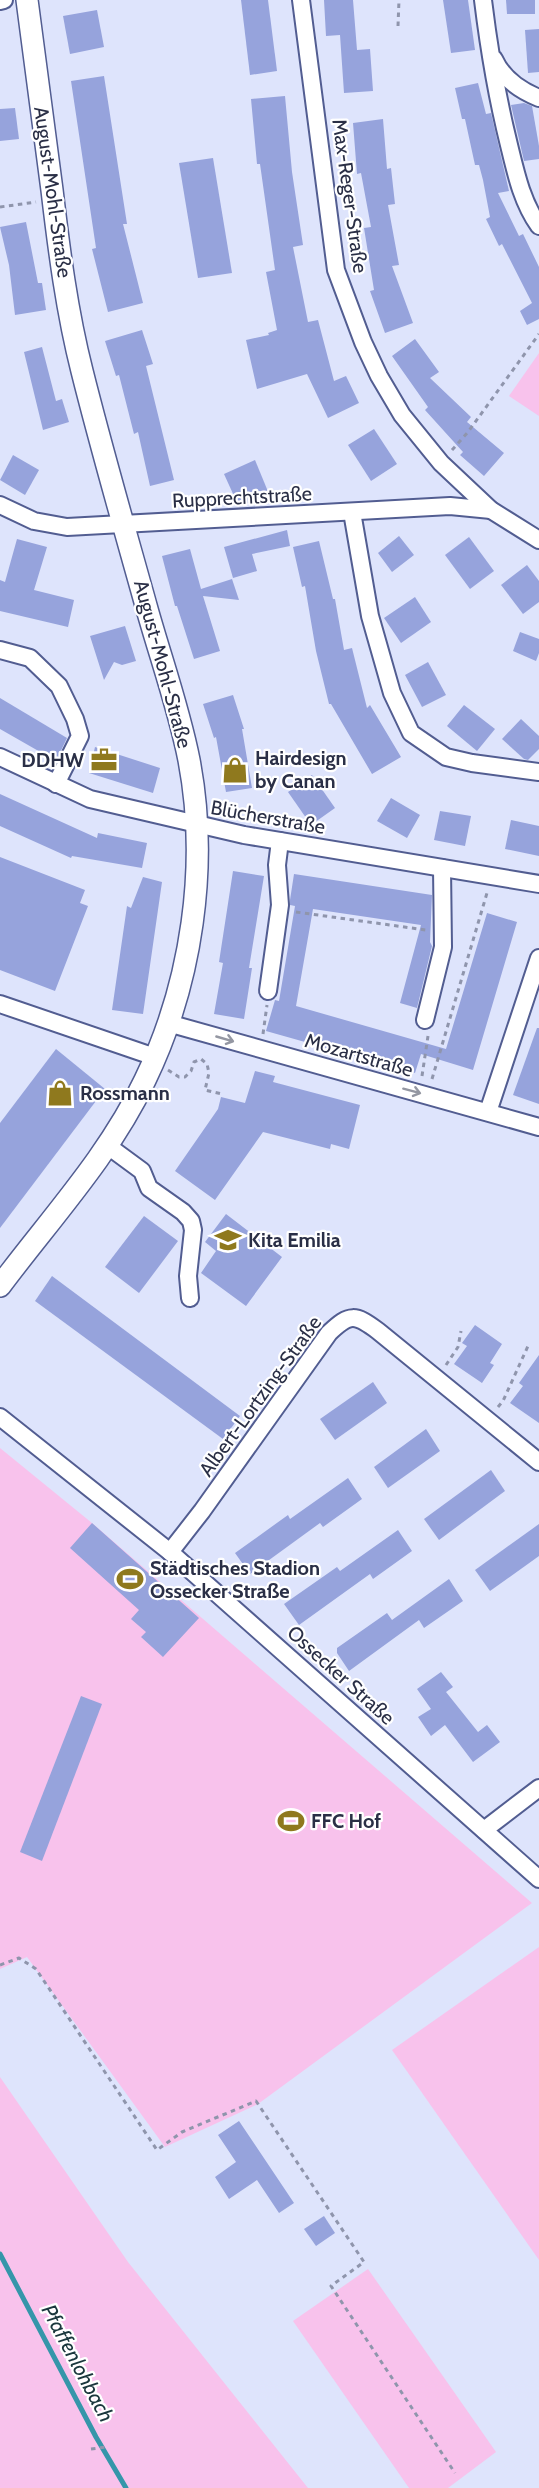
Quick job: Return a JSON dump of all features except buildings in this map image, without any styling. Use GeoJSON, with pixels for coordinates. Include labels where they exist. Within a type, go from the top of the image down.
{"type":"FeatureCollection","features":[{"type":"Feature","properties":{"kind":"main road","name":"August-Mohl-Straße"},"geometry":{"type":"LineString","coordinates":[[0,1286],[108,1146],[130,1109],[154,1060],[168,1023],[186,957],[197,876],[196,825],[189,760],[81,369],[68,303],[27,0]]}},
{"type":"Feature","properties":{"kind":"street","name":"Max-Reger-Straße"},"geometry":{"type":"LineString","coordinates":[[302,0],[336,270],[349,309],[379,376],[402,415],[441,463],[491,510],[539,540]]}},
{"type":"Feature","properties":{"kind":"street"},"geometry":{"type":"LineString","coordinates":[[483,0],[498,98],[518,180],[527,209],[539,226]]}},
{"type":"Feature","properties":{"kind":"street"},"geometry":{"type":"LineString","coordinates":[[489,50],[503,75],[524,92],[539,98]]}},
{"type":"Feature","properties":{"kind":"street","name":"Rupprechtstraße"},"geometry":{"type":"LineString","coordinates":[[0,505],[20,516],[51,525],[79,527],[450,506],[491,510]]}},
{"type":"Feature","properties":{"kind":"street"},"geometry":{"type":"LineString","coordinates":[[352,512],[370,616],[392,693],[411,733],[446,757],[539,772]]}},
{"type":"Feature","properties":{"kind":"street"},"geometry":{"type":"LineString","coordinates":[[0,650],[30,658],[59,686],[75,719],[80,736],[56,784]]}},
{"type":"Feature","properties":{"kind":"street","name":"Blücherstraße"},"geometry":{"type":"LineString","coordinates":[[0,757],[56,784],[106,803],[196,825],[539,884]]}},
{"type":"Feature","properties":{"kind":"street"},"geometry":{"type":"LineString","coordinates":[[268,992],[279,910],[277,865],[280,841]]}},
{"type":"Feature","properties":{"kind":"street"},"geometry":{"type":"LineString","coordinates":[[425,1020],[443,947],[442,868]]}},
{"type":"Feature","properties":{"kind":"street"},"geometry":{"type":"LineString","coordinates":[[488,1112],[539,958]]}},
{"type":"Feature","properties":{"kind":"street"},"geometry":{"type":"LineString","coordinates":[[0,1004],[154,1060]]}},
{"type":"Feature","properties":{"kind":"street","name":"Mozartstraße"},"geometry":{"type":"LineString","coordinates":[[168,1023],[539,1127]]}},
{"type":"Feature","properties":{"kind":"street"},"geometry":{"type":"LineString","coordinates":[[108,1146],[142,1171],[149,1188],[183,1212],[191,1221],[193,1230],[188,1276],[190,1298]]}},
{"type":"Feature","properties":{"kind":"street","name":"Albert-Lortzing-Straße"},"geometry":{"type":"LineString","coordinates":[[170,1552],[202,1512],[329,1333],[344,1319],[360,1318],[539,1462]]}},
{"type":"Feature","properties":{"kind":"street","name":"Ossecker Straße"},"geometry":{"type":"LineString","coordinates":[[0,1417],[170,1552],[539,1879]]}},
{"type":"Feature","properties":{"kind":"street"},"geometry":{"type":"LineString","coordinates":[[484,1830],[539,1788]]}},
{"type":"Feature","properties":{"kind":"path"},"geometry":{"type":"LineString","coordinates":[[398,26],[399,0]]}},
{"type":"Feature","properties":{"kind":"path"},"geometry":{"type":"LineString","coordinates":[[0,207],[53,200]]}},
{"type":"Feature","properties":{"kind":"path"},"geometry":{"type":"LineString","coordinates":[[441,463],[468,432],[539,334]]}},
{"type":"Feature","properties":{"kind":"path"},"geometry":{"type":"LineString","coordinates":[[423,1094],[492,876]]}},
{"type":"Feature","properties":{"kind":"path"},"geometry":{"type":"LineString","coordinates":[[279,910],[443,933]]}},
{"type":"Feature","properties":{"kind":"path"},"geometry":{"type":"LineString","coordinates":[[259,1048],[265,1024],[268,992]]}},
{"type":"Feature","properties":{"kind":"path"},"geometry":{"type":"LineString","coordinates":[[423,1094],[428,1033],[425,1020]]}},
{"type":"Feature","properties":{"kind":"path"},"geometry":{"type":"LineString","coordinates":[[154,1060],[180,1077],[185,1077],[191,1071],[194,1062],[201,1059],[207,1064],[209,1073],[205,1090],[222,1094]]}},
{"type":"Feature","properties":{"kind":"path"},"geometry":{"type":"LineString","coordinates":[[435,1378],[450,1362],[458,1347],[461,1331]]}},
{"type":"Feature","properties":{"kind":"path"},"geometry":{"type":"LineString","coordinates":[[487,1420],[503,1401],[528,1346]]}},
{"type":"Feature","properties":{"kind":"path"},"geometry":{"type":"LineString","coordinates":[[0,1965],[19,1958],[36,1969],[157,2150],[182,2132],[256,2101],[364,2262],[331,2286],[455,2472]]}},
{"type":"Feature","properties":{"kind":"path"},"geometry":{"type":"LineString","coordinates":[[91,2449],[106,2447]]}},
{"type":"Feature","properties":{"kind":"shaded area"},"geometry":{"type":"Polygon","coordinates":[[[539,353],[539,416],[509,396],[539,353]]]}},
{"type":"Feature","properties":{"kind":"shaded area","name":"Städtisches Stadion Ossecker Straße"},"geometry":{"type":"Polygon","coordinates":[[[0,1448],[92,1523],[532,1903],[258,2104],[165,2147],[27,1957],[0,1969],[0,1448]]]}},
{"type":"Feature","properties":{"kind":"shaded area"},"geometry":{"type":"Polygon","coordinates":[[[539,1947],[539,2260],[392,2050],[539,1947]]]}},
{"type":"Feature","properties":{"kind":"shaded area"},"geometry":{"type":"Polygon","coordinates":[[[0,2077],[128,2262],[308,2488],[0,2488],[0,2077]]]}},
{"type":"Feature","properties":{"kind":"shaded area"},"geometry":{"type":"Polygon","coordinates":[[[368,2269],[496,2452],[448,2488],[409,2488],[293,2321],[368,2269]]]}},
{"type":"Feature","properties":{"kind":"waterway","name":"Pfaffenlohbach"},"geometry":{"type":"LineString","coordinates":[[0,2254],[96,2437],[126,2488]]}},
{"type":"Feature","properties":{"kind":"place","name":"DDHW"},"geometry":{"type":"Point","coordinates":[104,760]}},
{"type":"Feature","properties":{"kind":"place","name":"Hairdesign by Canan"},"geometry":{"type":"Point","coordinates":[235,770]}},
{"type":"Feature","properties":{"kind":"place","name":"Rossmann"},"geometry":{"type":"Point","coordinates":[60,1093]}},
{"type":"Feature","properties":{"kind":"place","name":"Kita Emilia"},"geometry":{"type":"Point","coordinates":[228,1240]}},
{"type":"Feature","properties":{"kind":"place","name":"Städtisches Stadion Ossecker Straße"},"geometry":{"type":"Point","coordinates":[130,1579]}},
{"type":"Feature","properties":{"kind":"place","name":"FFC Hof"},"geometry":{"type":"Point","coordinates":[291,1821]}}]}
